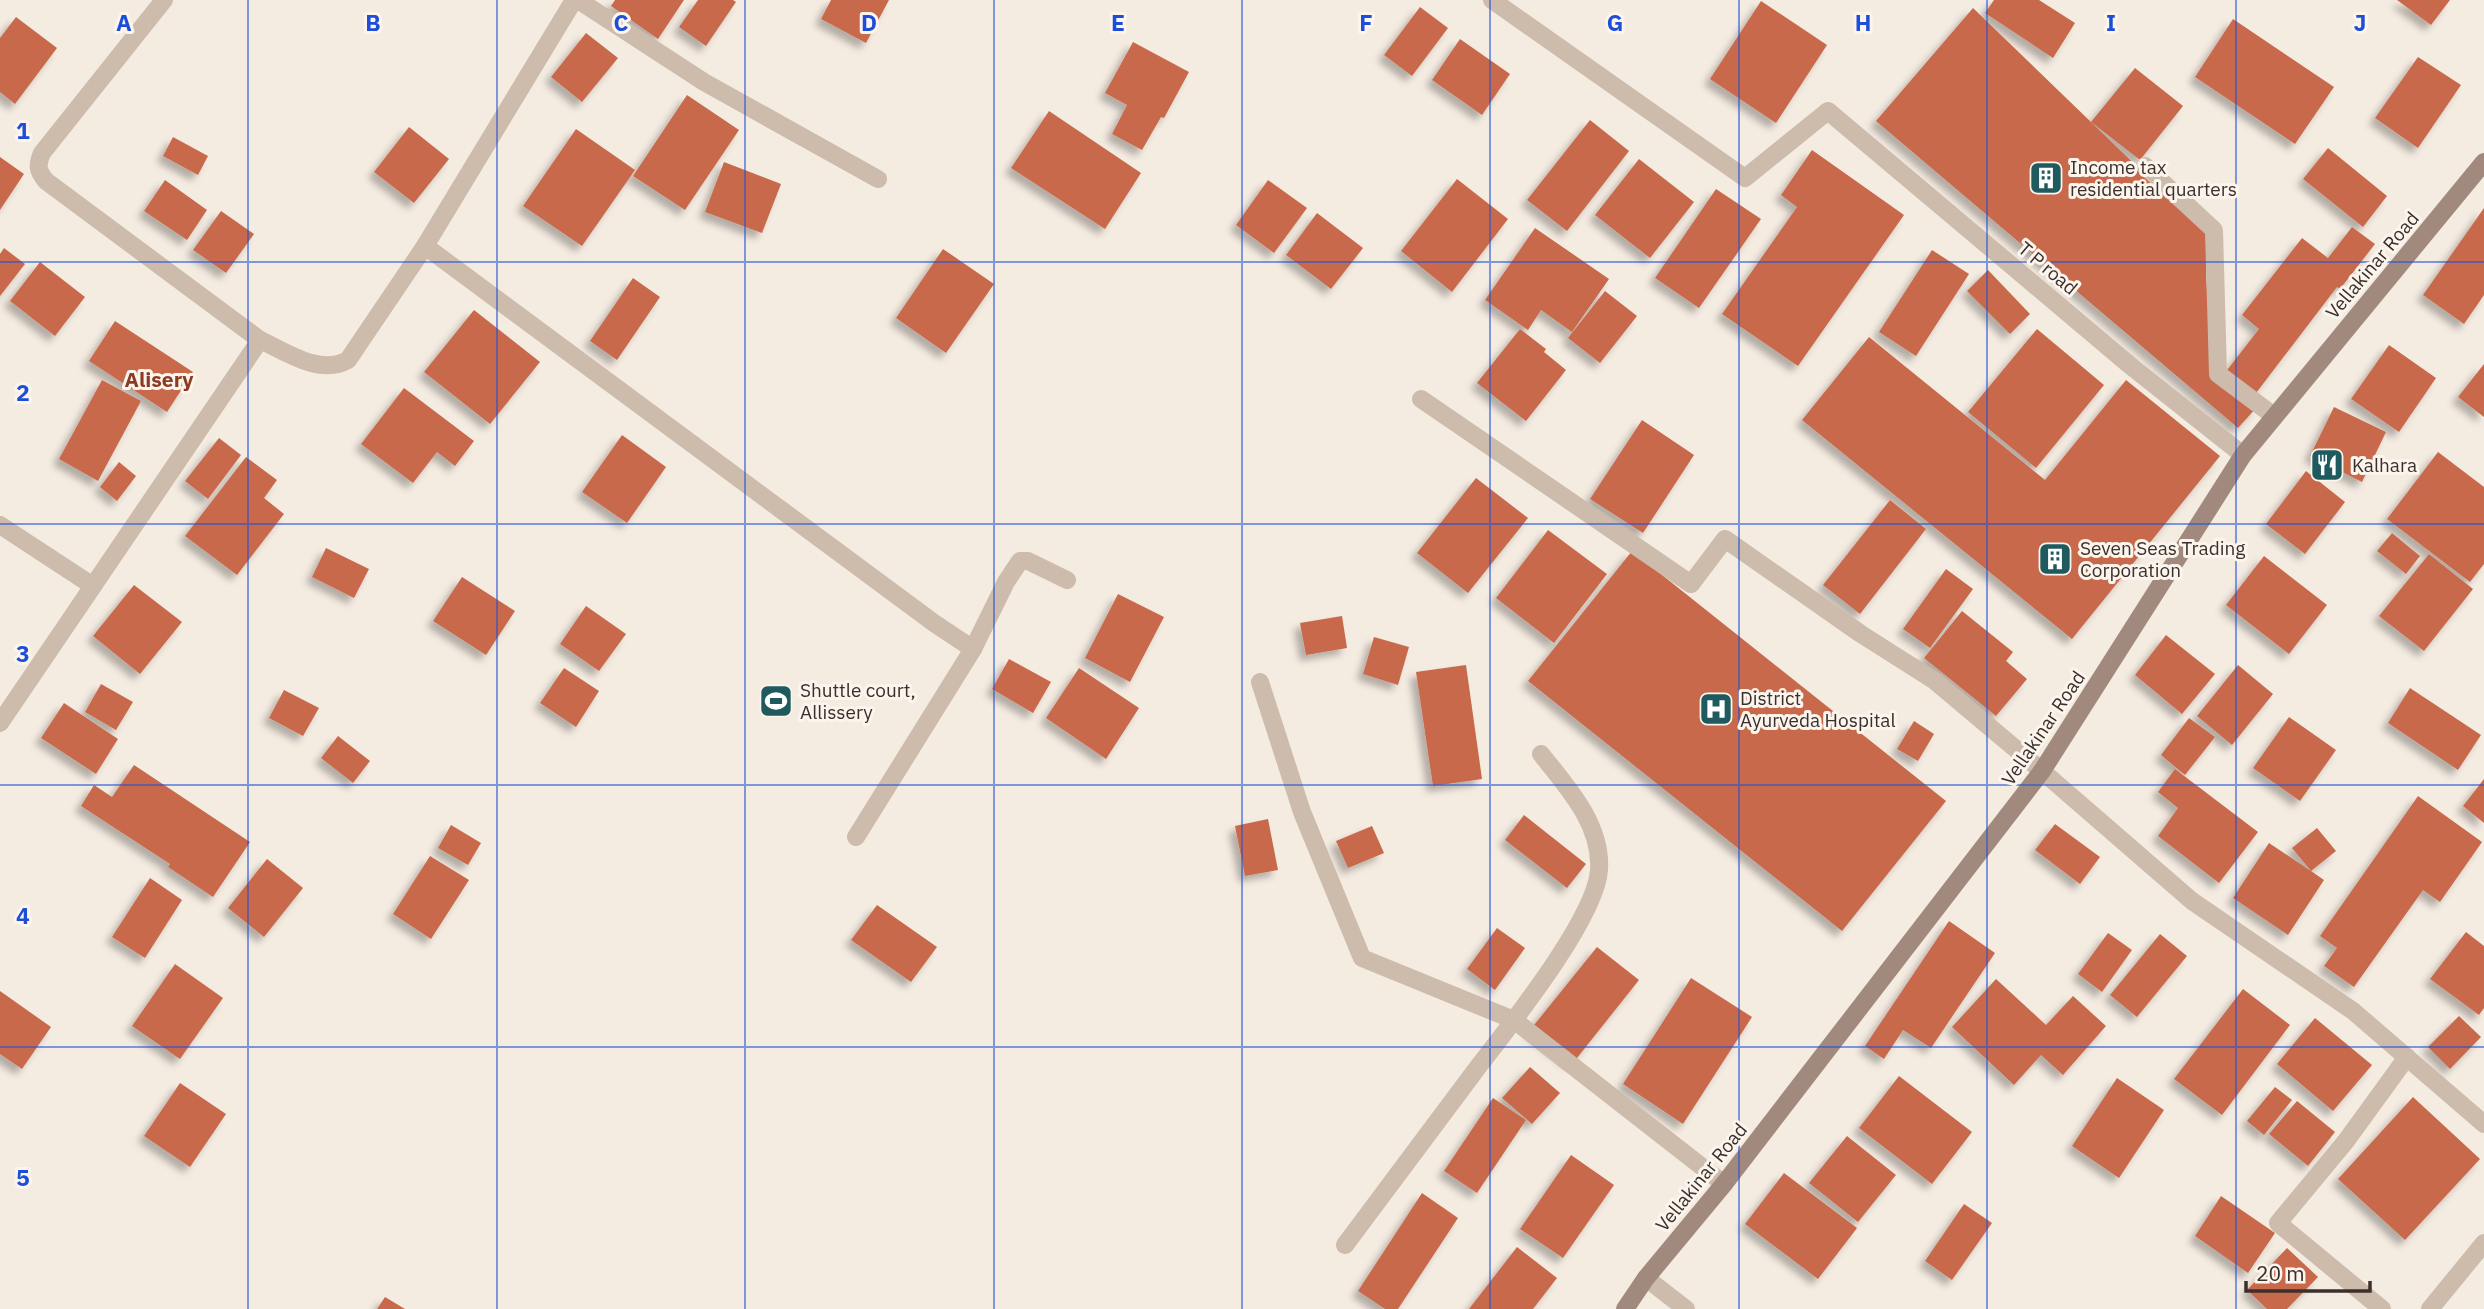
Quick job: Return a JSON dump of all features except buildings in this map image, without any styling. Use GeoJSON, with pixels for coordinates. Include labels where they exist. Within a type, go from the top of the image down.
{"type":"FeatureCollection","features":[{"type":"Feature","properties":{"kind":"main road","name":"Vellakinar Road"},"geometry":{"type":"LineString","coordinates":[[1625,1309],[1646,1278],[1724,1184],[2042,771],[2243,456],[2484,162]]}},
{"type":"Feature","properties":{"kind":"street"},"geometry":{"type":"LineString","coordinates":[[164,0],[42,153],[38,172],[260,340],[321,367],[336,367],[348,360],[425,246],[576,0],[704,82],[878,180]]}},
{"type":"Feature","properties":{"kind":"street","name":"T P road"},"geometry":{"type":"LineString","coordinates":[[1492,0],[1745,178],[1828,111],[2132,367],[2243,456]]}},
{"type":"Feature","properties":{"kind":"street"},"geometry":{"type":"LineString","coordinates":[[2145,166],[2214,230],[2218,374],[2274,416]]}},
{"type":"Feature","properties":{"kind":"street"},"geometry":{"type":"LineString","coordinates":[[425,246],[966,644]]}},
{"type":"Feature","properties":{"kind":"street"},"geometry":{"type":"LineString","coordinates":[[0,723],[260,340]]}},
{"type":"Feature","properties":{"kind":"street"},"geometry":{"type":"LineString","coordinates":[[1421,399],[1691,584],[1725,539],[1861,634],[1935,681],[2192,901],[2353,1011],[2484,1124]]}},
{"type":"Feature","properties":{"kind":"street"},"geometry":{"type":"LineString","coordinates":[[0,524],[93,586]]}},
{"type":"Feature","properties":{"kind":"street"},"geometry":{"type":"LineString","coordinates":[[856,837],[966,644],[1020,561],[1028,561],[1067,580]]}},
{"type":"Feature","properties":{"kind":"street"},"geometry":{"type":"LineString","coordinates":[[1260,682],[1302,812],[1362,958],[1514,1020],[1724,1184]]}},
{"type":"Feature","properties":{"kind":"street"},"geometry":{"type":"LineString","coordinates":[[1345,1245],[1514,1020],[1574,933],[1591,900],[1599,870],[1594,833],[1576,799],[1541,754]]}},
{"type":"Feature","properties":{"kind":"street"},"geometry":{"type":"LineString","coordinates":[[2382,1309],[2278,1223],[2346,1141],[2407,1057]]}},
{"type":"Feature","properties":{"kind":"street"},"geometry":{"type":"LineString","coordinates":[[2430,1309],[2484,1243]]}},
{"type":"Feature","properties":{"kind":"street"},"geometry":{"type":"LineString","coordinates":[[1646,1278],[1686,1309]]}},
{"type":"Feature","properties":{"kind":"place","name":"Income tax residential quarters"},"geometry":{"type":"Point","coordinates":[2046,178]}},
{"type":"Feature","properties":{"kind":"place","name":"Kalhara"},"geometry":{"type":"Point","coordinates":[2327,465]}},
{"type":"Feature","properties":{"kind":"place","name":"Seven Seas Trading Corporation"},"geometry":{"type":"Point","coordinates":[2055,559]}},
{"type":"Feature","properties":{"kind":"place","name":"Shuttle court, Allissery"},"geometry":{"type":"Point","coordinates":[776,701]}},
{"type":"Feature","properties":{"kind":"place","name":"District Ayurveda Hospital"},"geometry":{"type":"Point","coordinates":[1716,709]}},
{"type":"Feature","properties":{"kind":"district","name":"Alisery"},"geometry":{"type":"Point","coordinates":[159,380]}}]}
